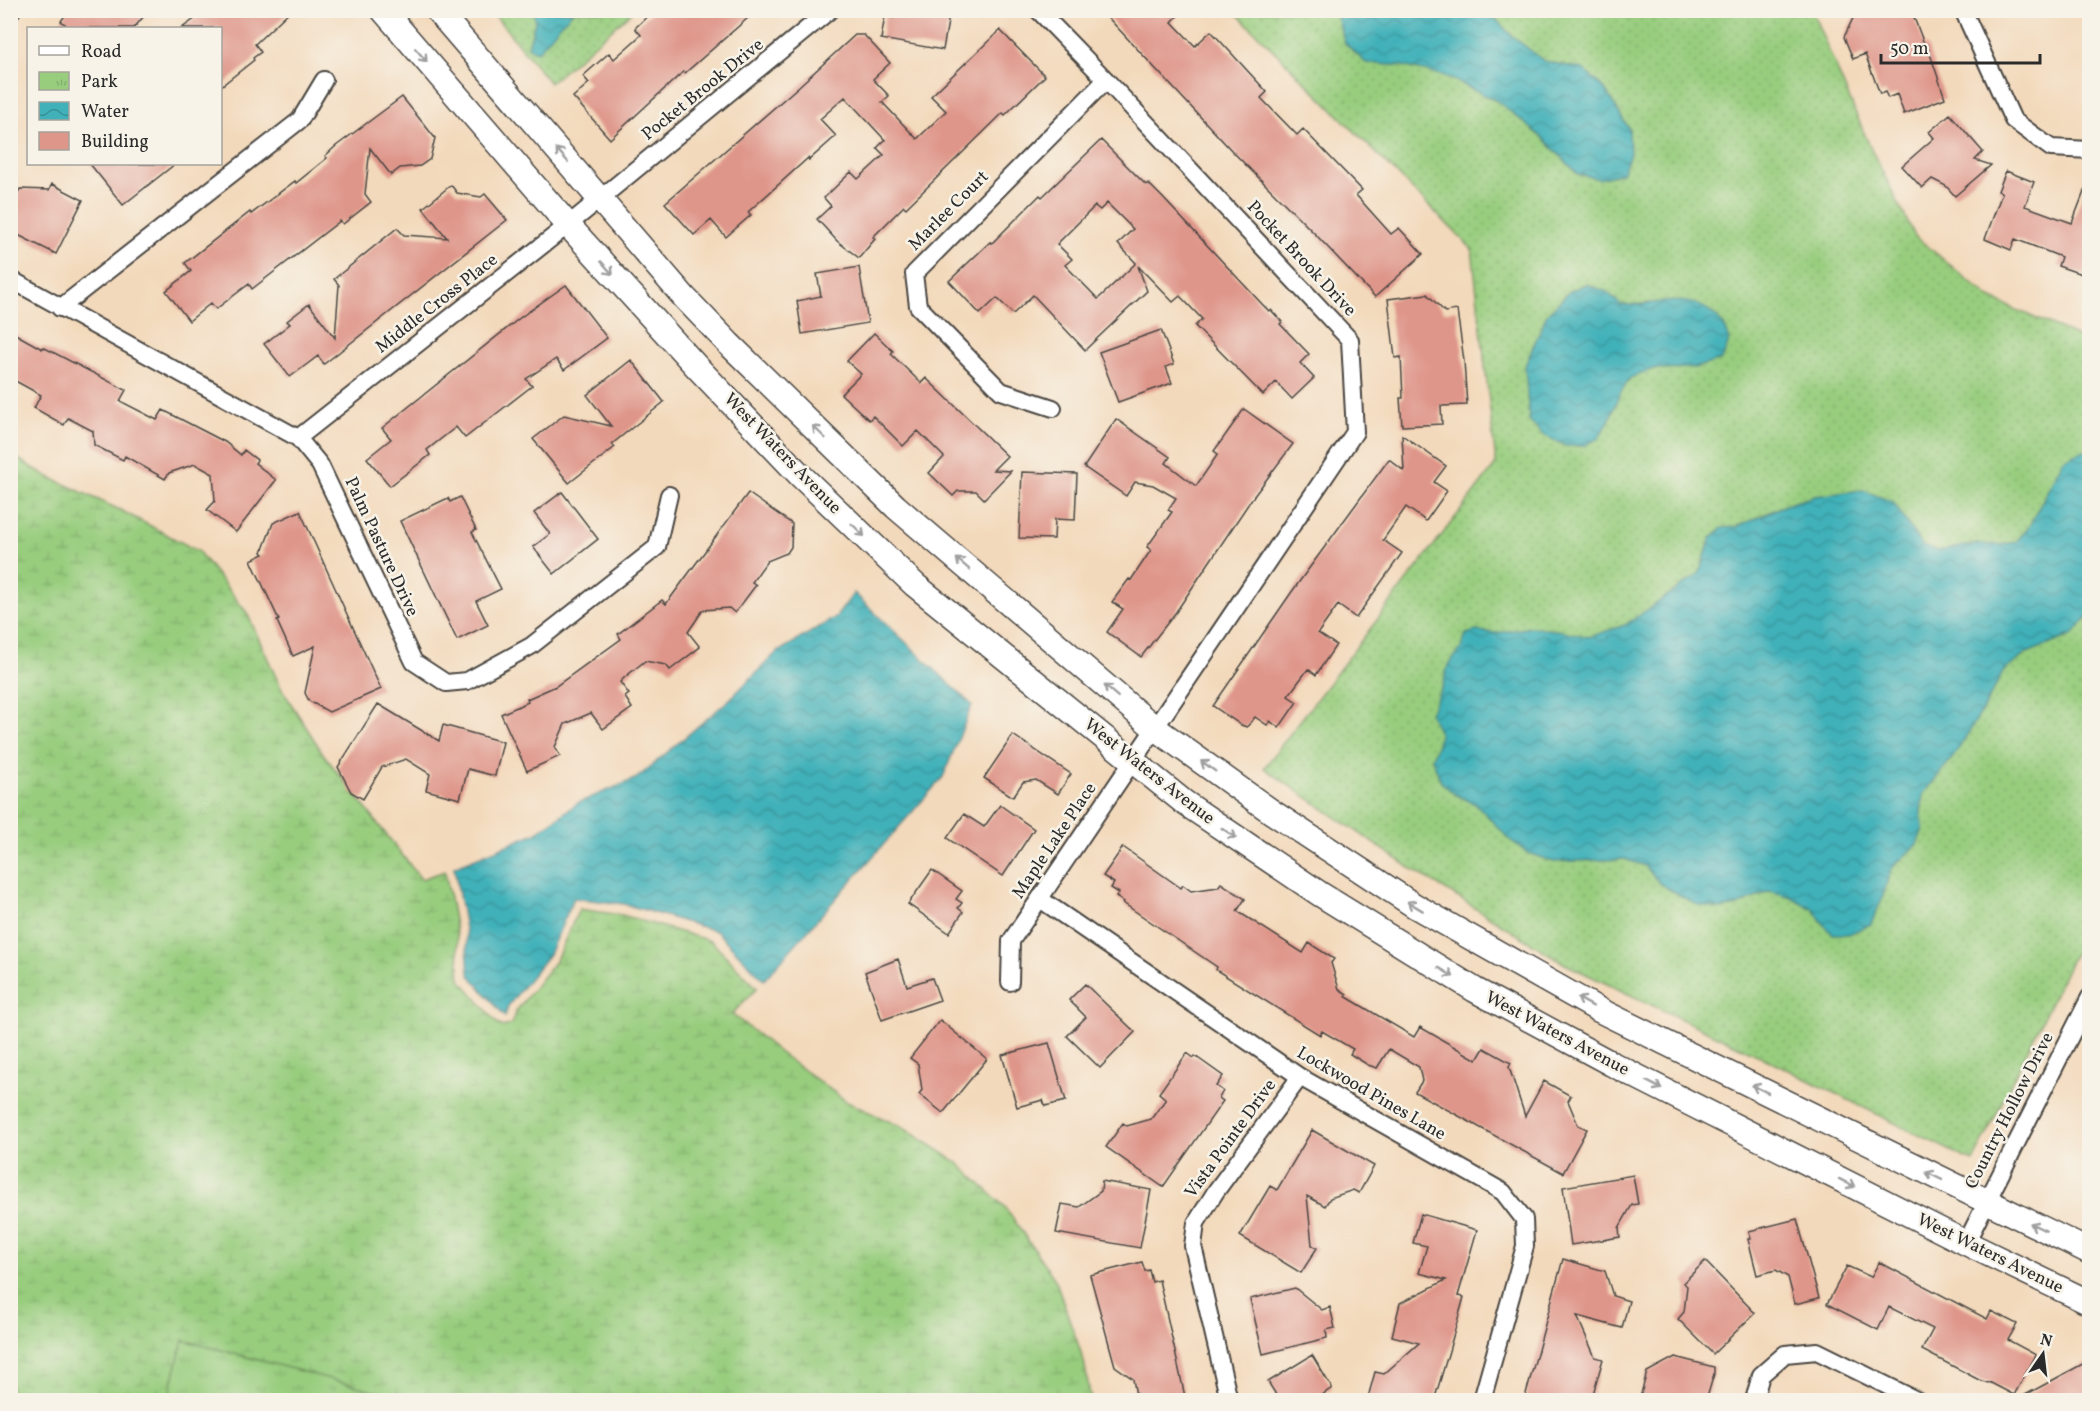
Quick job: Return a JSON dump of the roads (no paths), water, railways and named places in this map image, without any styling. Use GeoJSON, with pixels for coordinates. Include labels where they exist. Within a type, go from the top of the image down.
{"type":"FeatureCollection","features":[{"type":"Feature","properties":{"kind":"street","name":"West Waters Avenue"},"geometry":{"type":"LineString","coordinates":[[383,10],[568,225],[696,366],[800,475],[915,585],[1185,803],[1320,894],[1475,990],[1612,1064],[2090,1303]]}},
{"type":"Feature","properties":{"kind":"street"},"geometry":{"type":"LineString","coordinates":[[437,10],[684,297],[729,344],[897,507],[1156,729],[1272,812],[1415,906],[1599,1010],[2090,1252]]}},
{"type":"Feature","properties":{"kind":"street","name":"Pocket Brook Drive"},"geometry":{"type":"LineString","coordinates":[[600,199],[830,10]]}},
{"type":"Feature","properties":{"kind":"street","name":"Pocket Brook Drive"},"geometry":{"type":"LineString","coordinates":[[1038,10],[1350,340],[1355,432],[1156,729]]}},
{"type":"Feature","properties":{"kind":"street"},"geometry":{"type":"LineString","coordinates":[[1962,10],[2013,120],[2051,148],[2090,150]]}},
{"type":"Feature","properties":{"kind":"street"},"geometry":{"type":"LineString","coordinates":[[60,308],[300,120],[324,80]]}},
{"type":"Feature","properties":{"kind":"street","name":"Marlee Court"},"geometry":{"type":"LineString","coordinates":[[1053,408],[1001,391],[918,306],[914,274],[1106,80]]}},
{"type":"Feature","properties":{"kind":"street","name":"Middle Cross Place"},"geometry":{"type":"LineString","coordinates":[[298,438],[600,199]]}},
{"type":"Feature","properties":{"kind":"street","name":"Palm Pasture Drive"},"geometry":{"type":"LineString","coordinates":[[10,279],[298,438],[320,465],[414,662],[446,683],[467,681],[531,646],[657,547],[669,495]]}},
{"type":"Feature","properties":{"kind":"street","name":"Maple Lake Place"},"geometry":{"type":"LineString","coordinates":[[1010,982],[1011,941],[1131,761],[1156,729]]}},
{"type":"Feature","properties":{"kind":"street","name":"Lockwood Pines Lane"},"geometry":{"type":"LineString","coordinates":[[1040,899],[1300,1077],[1503,1192],[1524,1219],[1525,1246],[1482,1401]]}},
{"type":"Feature","properties":{"kind":"street","name":"Country Hollow Drive"},"geometry":{"type":"LineString","coordinates":[[1966,1243],[2090,997]]}},
{"type":"Feature","properties":{"kind":"street","name":"Vista Pointe Drive"},"geometry":{"type":"LineString","coordinates":[[1229,1401],[1193,1246],[1196,1223],[1216,1191],[1300,1077]]}},
{"type":"Feature","properties":{"kind":"street"},"geometry":{"type":"LineString","coordinates":[[1754,1401],[1761,1375],[1785,1354],[1817,1351],[1916,1401]]}},
{"type":"Feature","properties":{"kind":"water"},"geometry":{"type":"Polygon","coordinates":[[[534,11],[574,11],[537,52],[528,47],[535,22],[534,11]]]}},
{"type":"Feature","properties":{"kind":"water"},"geometry":{"type":"Polygon","coordinates":[[[1335,11],[1488,11],[1512,36],[1544,61],[1583,69],[1604,88],[1629,129],[1630,154],[1622,173],[1599,179],[1578,174],[1542,137],[1497,101],[1445,76],[1403,66],[1366,63],[1345,43],[1335,11]]]}},
{"type":"Feature","properties":{"kind":"water"},"geometry":{"type":"Polygon","coordinates":[[[1586,284],[1607,292],[1621,305],[1675,301],[1699,305],[1721,322],[1727,332],[1728,341],[1721,360],[1694,368],[1653,369],[1630,378],[1620,393],[1610,419],[1599,438],[1583,446],[1566,446],[1543,435],[1529,420],[1525,366],[1547,314],[1570,291],[1586,284]]]}},
{"type":"Feature","properties":{"kind":"water"},"geometry":{"type":"Polygon","coordinates":[[[2089,450],[2089,615],[2073,635],[2027,653],[2003,672],[1954,756],[1923,794],[1921,812],[1923,829],[1917,844],[1891,869],[1871,924],[1849,934],[1833,934],[1813,909],[1789,896],[1769,891],[1737,906],[1719,909],[1695,904],[1660,884],[1645,866],[1625,859],[1554,862],[1528,853],[1510,840],[1477,805],[1455,794],[1441,782],[1432,758],[1440,735],[1430,713],[1443,685],[1448,665],[1461,649],[1466,634],[1476,631],[1497,633],[1531,627],[1589,637],[1625,625],[1699,574],[1711,538],[1722,528],[1736,527],[1788,504],[1815,496],[1863,490],[1893,502],[1922,546],[1939,551],[1976,544],[2000,545],[2016,542],[2029,526],[2064,459],[2089,450]]]}},
{"type":"Feature","properties":{"kind":"water"},"geometry":{"type":"Polygon","coordinates":[[[854,593],[972,705],[943,777],[764,980],[716,931],[624,904],[574,898],[549,954],[508,1006],[505,1017],[469,974],[466,934],[454,867],[536,833],[578,803],[637,778],[730,699],[776,653],[836,617],[854,593]]]}}]}
